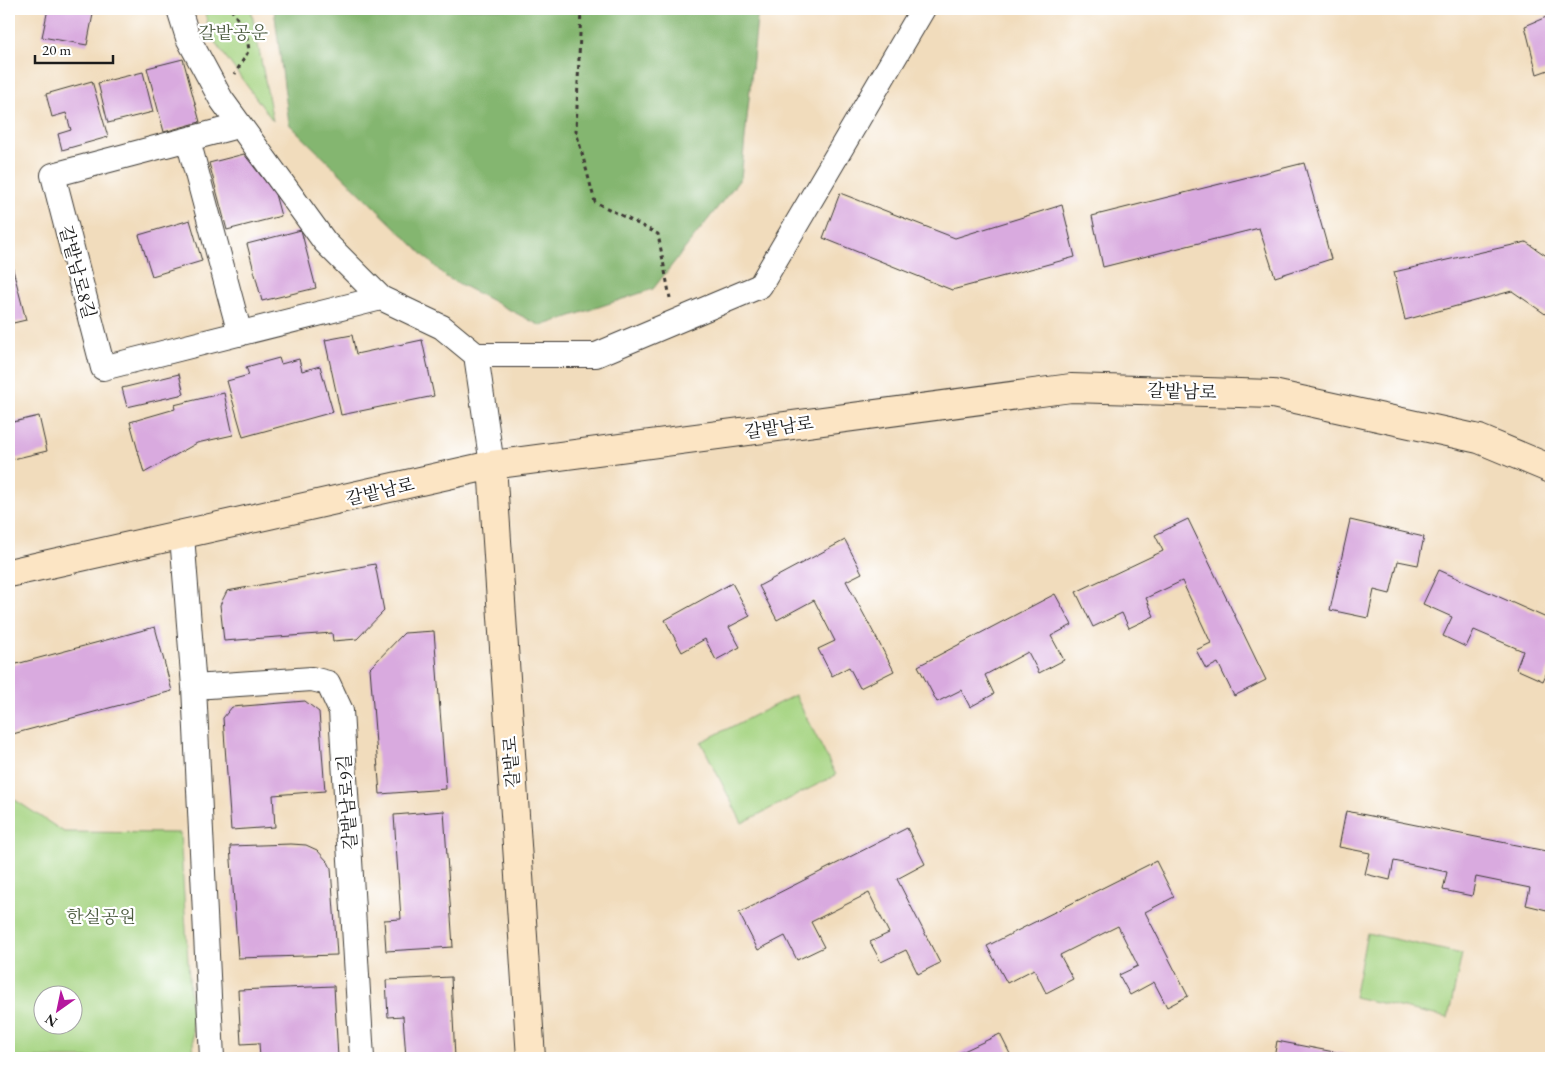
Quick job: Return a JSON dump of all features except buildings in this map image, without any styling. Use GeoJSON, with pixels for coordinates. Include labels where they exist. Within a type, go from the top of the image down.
{"type":"FeatureCollection","features":[{"type":"Feature","properties":{"kind":"main road","name":"갈밭남로"},"geometry":{"type":"LineString","coordinates":[[9,574],[492,465],[1071,388],[1272,394],[1479,439],[1551,469]]}},
{"type":"Feature","properties":{"kind":"main road","name":"갈밭로"},"geometry":{"type":"LineString","coordinates":[[492,465],[531,1058]]}},
{"type":"Feature","properties":{"kind":"street"},"geometry":{"type":"LineString","coordinates":[[178,9],[188,38],[220,99],[325,242],[382,298],[442,328],[476,355],[596,355],[760,286],[922,9]]}},
{"type":"Feature","properties":{"kind":"street","name":"갈밭남로8길"},"geometry":{"type":"LineString","coordinates":[[238,126],[53,175],[103,368],[382,298]]}},
{"type":"Feature","properties":{"kind":"street"},"geometry":{"type":"LineString","coordinates":[[188,140],[240,334]]}},
{"type":"Feature","properties":{"kind":"street"},"geometry":{"type":"LineString","coordinates":[[476,355],[492,465]]}},
{"type":"Feature","properties":{"kind":"street"},"geometry":{"type":"LineString","coordinates":[[182,536],[194,688],[212,1058]]}},
{"type":"Feature","properties":{"kind":"street","name":"갈밭남로9길"},"geometry":{"type":"LineString","coordinates":[[194,688],[312,679],[328,683],[341,711],[362,1058]]}},
{"type":"Feature","properties":{"kind":"path"},"geometry":{"type":"LineString","coordinates":[[220,99],[249,50],[246,32],[231,9]]}},
{"type":"Feature","properties":{"kind":"path"},"geometry":{"type":"LineString","coordinates":[[581,9],[576,130],[595,202],[658,234],[671,304],[710,307]]}},
{"type":"Feature","properties":{"kind":"green space","name":"갈밭공운"},"geometry":{"type":"Polygon","coordinates":[[[204,9],[251,9],[273,121],[211,37],[204,9]]]}},
{"type":"Feature","properties":{"kind":"green space"},"geometry":{"type":"Polygon","coordinates":[[[274,9],[758,9],[741,178],[653,289],[541,326],[446,277],[289,124],[274,9]]]}},
{"type":"Feature","properties":{"kind":"green space"},"geometry":{"type":"Polygon","coordinates":[[[795,695],[836,775],[742,823],[701,742],[795,695]]]}},
{"type":"Feature","properties":{"kind":"green space","name":"한실공원"},"geometry":{"type":"Polygon","coordinates":[[[9,796],[64,832],[180,833],[194,1058],[9,1058],[9,796]]]}},
{"type":"Feature","properties":{"kind":"green space"},"geometry":{"type":"Polygon","coordinates":[[[1367,933],[1462,954],[1448,1018],[1354,997],[1367,933]]]}}]}
